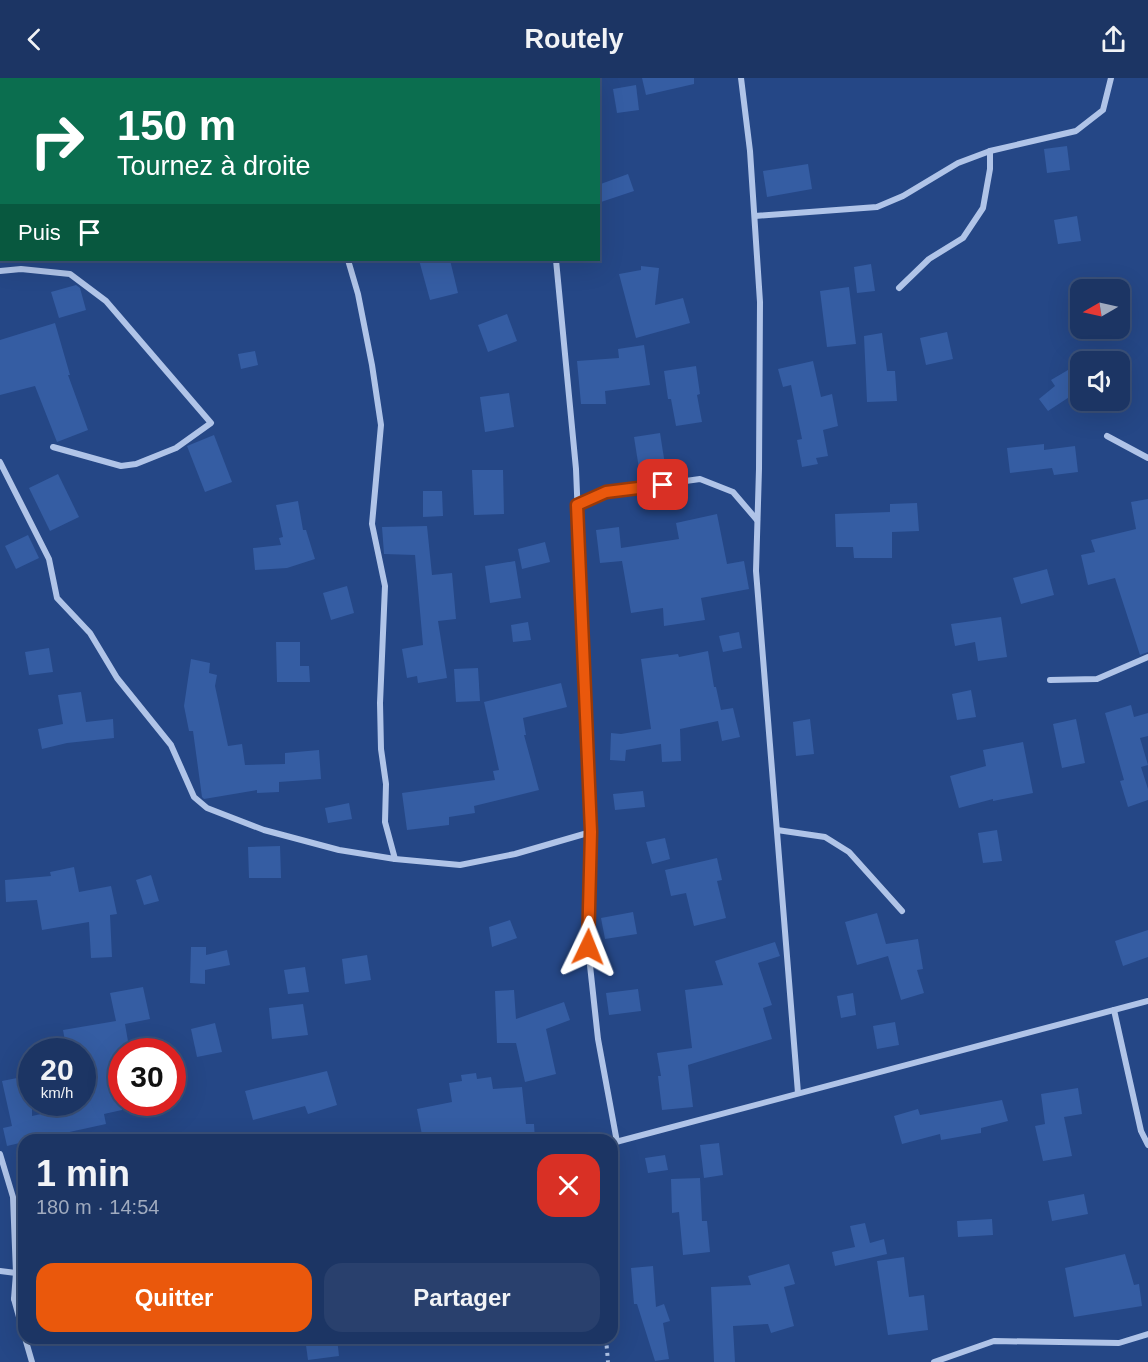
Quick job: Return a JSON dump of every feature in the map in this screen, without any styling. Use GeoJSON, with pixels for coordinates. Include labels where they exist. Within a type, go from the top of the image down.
{"type":"FeatureCollection","features":[{"type":"Feature","properties":{"kind":"street"},"geometry":{"type":"LineString","coordinates":[[741,78],[756,216],[760,302],[756,571],[798,1093]]}},
{"type":"Feature","properties":{"kind":"street"},"geometry":{"type":"LineString","coordinates":[[756,216],[877,207],[903,196],[958,164],[990,151],[1076,131],[1103,110],[1111,78]]}},
{"type":"Feature","properties":{"kind":"street"},"geometry":{"type":"LineString","coordinates":[[899,288],[929,259],[963,238],[983,208],[990,170],[990,151]]}},
{"type":"Feature","properties":{"kind":"street"},"geometry":{"type":"LineString","coordinates":[[348,261],[360,304],[381,425],[372,524],[385,586],[381,749],[386,784],[385,822],[395,859]]}},
{"type":"Feature","properties":{"kind":"street"},"geometry":{"type":"LineString","coordinates":[[556,261],[575,458],[591,832],[588,947],[598,1039],[614,1134]]}},
{"type":"Feature","properties":{"kind":"street"},"geometry":{"type":"LineString","coordinates":[[0,271],[21,269],[70,274],[106,302],[211,423],[176,448],[128,465],[121,466],[53,447]]}},
{"type":"Feature","properties":{"kind":"street"},"geometry":{"type":"LineString","coordinates":[[1107,436],[1148,458]]}},
{"type":"Feature","properties":{"kind":"street"},"geometry":{"type":"LineString","coordinates":[[0,462],[49,559],[57,598],[90,633],[117,678],[171,745],[194,797],[207,808],[264,830],[339,850],[395,859],[460,865],[515,854],[591,832]]}},
{"type":"Feature","properties":{"kind":"street"},"geometry":{"type":"LineString","coordinates":[[577,505],[606,492],[700,479],[733,492],[758,520]]}},
{"type":"Feature","properties":{"kind":"street"},"geometry":{"type":"LineString","coordinates":[[1050,680],[1097,679],[1148,657]]}},
{"type":"Feature","properties":{"kind":"street"},"geometry":{"type":"LineString","coordinates":[[777,830],[825,837],[849,852],[902,911]]}},
{"type":"Feature","properties":{"kind":"street"},"geometry":{"type":"LineString","coordinates":[[618,1141],[1148,1001]]}},
{"type":"Feature","properties":{"kind":"street"},"geometry":{"type":"LineString","coordinates":[[1114,1010],[1142,1131],[1148,1145]]}},
{"type":"Feature","properties":{"kind":"street"},"geometry":{"type":"LineString","coordinates":[[0,1154],[13,1197],[16,1273],[14,1299],[18,1312]]}},
{"type":"Feature","properties":{"kind":"street"},"geometry":{"type":"LineString","coordinates":[[0,1271],[16,1273]]}},
{"type":"Feature","properties":{"kind":"street"},"geometry":{"type":"LineString","coordinates":[[14,1299],[18,1298]]}},
{"type":"Feature","properties":{"kind":"street"},"geometry":{"type":"LineString","coordinates":[[934,1362],[994,1341],[1119,1343],[1148,1334]]}},
{"type":"Feature","properties":{"kind":"street"},"geometry":{"type":"LineString","coordinates":[[27,1344],[32,1362]]}},
{"type":"Feature","properties":{"kind":"path"},"geometry":{"type":"LineString","coordinates":[[606,1344],[608,1362]]}},
{"type":"Feature","properties":{"kind":"building"},"geometry":{"type":"Polygon","coordinates":[[[642,78],[694,78],[694,84],[646,95],[642,78]]]}},
{"type":"Feature","properties":{"kind":"building"},"geometry":{"type":"Polygon","coordinates":[[[636,85],[639,110],[617,113],[613,89],[636,85]]]}},
{"type":"Feature","properties":{"kind":"building"},"geometry":{"type":"Polygon","coordinates":[[[1067,146],[1070,170],[1047,173],[1044,149],[1067,146]]]}},
{"type":"Feature","properties":{"kind":"building"},"geometry":{"type":"Polygon","coordinates":[[[808,164],[812,189],[767,197],[763,171],[808,164]]]}},
{"type":"Feature","properties":{"kind":"building"},"geometry":{"type":"Polygon","coordinates":[[[628,174],[634,191],[600,202],[600,184],[628,174]]]}},
{"type":"Feature","properties":{"kind":"building"},"geometry":{"type":"Polygon","coordinates":[[[1077,216],[1081,241],[1058,244],[1054,220],[1077,216]]]}},
{"type":"Feature","properties":{"kind":"building"},"geometry":{"type":"Polygon","coordinates":[[[419,261],[450,261],[458,293],[430,300],[419,261]]]}},
{"type":"Feature","properties":{"kind":"building"},"geometry":{"type":"Polygon","coordinates":[[[871,264],[875,291],[857,293],[854,267],[871,264]]]}},
{"type":"Feature","properties":{"kind":"building"},"geometry":{"type":"Polygon","coordinates":[[[641,266],[659,268],[655,305],[683,298],[690,323],[636,338],[619,274],[641,270],[641,266]]]}},
{"type":"Feature","properties":{"kind":"building"},"geometry":{"type":"Polygon","coordinates":[[[76,285],[80,288],[86,310],[59,318],[51,292],[76,285]]]}},
{"type":"Feature","properties":{"kind":"building"},"geometry":{"type":"Polygon","coordinates":[[[849,287],[856,344],[827,347],[820,291],[849,287]]]}},
{"type":"Feature","properties":{"kind":"building"},"geometry":{"type":"Polygon","coordinates":[[[507,314],[517,341],[488,352],[478,325],[507,314]]]}},
{"type":"Feature","properties":{"kind":"building"},"geometry":{"type":"Polygon","coordinates":[[[55,323],[70,375],[68,375],[88,430],[57,442],[35,386],[0,395],[0,340],[55,323]]]}},
{"type":"Feature","properties":{"kind":"building"},"geometry":{"type":"Polygon","coordinates":[[[947,332],[953,359],[926,365],[920,338],[947,332]]]}},
{"type":"Feature","properties":{"kind":"building"},"geometry":{"type":"Polygon","coordinates":[[[882,333],[887,371],[895,371],[897,401],[867,402],[864,336],[882,333]]]}},
{"type":"Feature","properties":{"kind":"building"},"geometry":{"type":"Polygon","coordinates":[[[644,345],[650,385],[605,391],[606,404],[581,404],[577,361],[619,358],[618,349],[644,345]]]}},
{"type":"Feature","properties":{"kind":"building"},"geometry":{"type":"Polygon","coordinates":[[[255,351],[258,365],[241,369],[238,354],[255,351]]]}},
{"type":"Feature","properties":{"kind":"building"},"geometry":{"type":"Polygon","coordinates":[[[813,361],[821,397],[832,394],[838,426],[823,430],[828,456],[816,458],[818,464],[802,467],[797,440],[802,439],[791,385],[783,387],[778,369],[813,361]]]}},
{"type":"Feature","properties":{"kind":"building"},"geometry":{"type":"Polygon","coordinates":[[[696,366],[700,394],[697,395],[702,422],[676,426],[671,399],[668,399],[664,371],[696,366]]]}},
{"type":"Feature","properties":{"kind":"building"},"geometry":{"type":"Polygon","coordinates":[[[1068,370],[1070,397],[1048,411],[1039,399],[1055,386],[1051,380],[1068,370]]]}},
{"type":"Feature","properties":{"kind":"building"},"geometry":{"type":"Polygon","coordinates":[[[509,393],[514,427],[485,432],[480,397],[509,393]]]}},
{"type":"Feature","properties":{"kind":"building"},"geometry":{"type":"Polygon","coordinates":[[[660,433],[666,471],[640,475],[634,437],[660,433]]]}},
{"type":"Feature","properties":{"kind":"building"},"geometry":{"type":"Polygon","coordinates":[[[214,435],[232,482],[205,492],[187,446],[214,435]]]}},
{"type":"Feature","properties":{"kind":"building"},"geometry":{"type":"Polygon","coordinates":[[[1044,444],[1044,450],[1075,446],[1078,472],[1054,475],[1052,468],[1010,473],[1007,448],[1044,444]]]}},
{"type":"Feature","properties":{"kind":"building"},"geometry":{"type":"Polygon","coordinates":[[[472,470],[503,470],[504,514],[474,515],[472,470]]]}},
{"type":"Feature","properties":{"kind":"building"},"geometry":{"type":"Polygon","coordinates":[[[58,474],[79,517],[50,531],[29,488],[58,474]]]}},
{"type":"Feature","properties":{"kind":"building"},"geometry":{"type":"Polygon","coordinates":[[[423,491],[442,491],[443,516],[423,517],[423,491]]]}},
{"type":"Feature","properties":{"kind":"building"},"geometry":{"type":"Polygon","coordinates":[[[1148,499],[1148,652],[1140,655],[1115,578],[1088,585],[1081,555],[1095,552],[1091,540],[1136,529],[1131,502],[1148,499]]]}},
{"type":"Feature","properties":{"kind":"building"},"geometry":{"type":"Polygon","coordinates":[[[298,501],[303,530],[306,530],[315,559],[287,568],[255,570],[253,548],[281,545],[279,538],[283,537],[276,505],[298,501]]]}},
{"type":"Feature","properties":{"kind":"building"},"geometry":{"type":"Polygon","coordinates":[[[917,503],[919,531],[892,532],[892,558],[854,558],[853,547],[836,547],[835,514],[890,512],[890,504],[917,503]]]}},
{"type":"Feature","properties":{"kind":"building"},"geometry":{"type":"Polygon","coordinates":[[[717,514],[727,564],[744,561],[749,589],[701,598],[705,620],[664,626],[663,608],[631,613],[622,561],[600,563],[596,530],[619,527],[621,548],[679,539],[676,523],[717,514]]]}},
{"type":"Feature","properties":{"kind":"building"},"geometry":{"type":"Polygon","coordinates":[[[427,526],[432,575],[452,573],[456,619],[438,621],[447,678],[418,683],[417,676],[407,678],[402,649],[423,645],[415,555],[384,554],[382,527],[427,526]]]}},
{"type":"Feature","properties":{"kind":"building"},"geometry":{"type":"Polygon","coordinates":[[[28,535],[39,558],[16,569],[5,546],[28,535]]]}},
{"type":"Feature","properties":{"kind":"building"},"geometry":{"type":"Polygon","coordinates":[[[545,542],[550,562],[522,569],[518,549],[545,542]]]}},
{"type":"Feature","properties":{"kind":"building"},"geometry":{"type":"Polygon","coordinates":[[[515,561],[521,598],[490,603],[485,566],[515,561]]]}},
{"type":"Feature","properties":{"kind":"building"},"geometry":{"type":"Polygon","coordinates":[[[1047,569],[1054,595],[1021,604],[1013,578],[1047,569]]]}},
{"type":"Feature","properties":{"kind":"building"},"geometry":{"type":"Polygon","coordinates":[[[347,586],[354,613],[331,620],[323,593],[347,586]]]}},
{"type":"Feature","properties":{"kind":"building"},"geometry":{"type":"Polygon","coordinates":[[[1001,617],[1007,657],[978,661],[975,642],[955,646],[951,624],[1001,617]]]}},
{"type":"Feature","properties":{"kind":"building"},"geometry":{"type":"Polygon","coordinates":[[[528,622],[531,640],[513,642],[511,625],[528,622]]]}},
{"type":"Feature","properties":{"kind":"building"},"geometry":{"type":"Polygon","coordinates":[[[739,632],[742,648],[723,652],[719,636],[739,632]]]}},
{"type":"Feature","properties":{"kind":"building"},"geometry":{"type":"Polygon","coordinates":[[[276,642],[300,642],[300,666],[309,666],[310,682],[277,682],[276,642]]]}},
{"type":"Feature","properties":{"kind":"building"},"geometry":{"type":"Polygon","coordinates":[[[49,648],[53,672],[29,675],[25,652],[49,648]]]}},
{"type":"Feature","properties":{"kind":"building"},"geometry":{"type":"Polygon","coordinates":[[[708,651],[714,687],[716,687],[721,710],[733,708],[740,737],[722,741],[718,721],[680,729],[681,761],[662,762],[661,744],[626,750],[625,761],[610,760],[611,733],[621,734],[651,729],[641,659],[678,654],[679,657],[708,651]]]}},
{"type":"Feature","properties":{"kind":"building"},"geometry":{"type":"Polygon","coordinates":[[[191,659],[210,663],[209,673],[217,675],[215,686],[228,746],[242,744],[245,765],[285,764],[285,753],[319,750],[321,779],[279,782],[279,792],[257,793],[257,790],[204,799],[193,731],[189,731],[184,706],[191,659]]]}},
{"type":"Feature","properties":{"kind":"building"},"geometry":{"type":"Polygon","coordinates":[[[478,668],[480,701],[456,702],[454,669],[478,668]]]}},
{"type":"Feature","properties":{"kind":"building"},"geometry":{"type":"Polygon","coordinates":[[[561,683],[567,707],[523,718],[526,735],[524,735],[539,790],[474,806],[475,813],[449,817],[449,825],[407,830],[402,793],[495,780],[493,771],[499,770],[484,702],[561,683]]]}},
{"type":"Feature","properties":{"kind":"building"},"geometry":{"type":"Polygon","coordinates":[[[971,690],[976,717],[957,720],[952,694],[971,690]]]}},
{"type":"Feature","properties":{"kind":"building"},"geometry":{"type":"Polygon","coordinates":[[[81,692],[86,722],[113,719],[114,738],[67,743],[42,749],[38,729],[63,724],[58,695],[81,692]]]}},
{"type":"Feature","properties":{"kind":"building"},"geometry":{"type":"Polygon","coordinates":[[[1131,705],[1134,717],[1148,713],[1148,736],[1140,738],[1148,765],[1141,767],[1148,789],[1148,800],[1128,807],[1120,781],[1124,780],[1105,713],[1131,705]]]}},
{"type":"Feature","properties":{"kind":"building"},"geometry":{"type":"Polygon","coordinates":[[[810,719],[814,754],[796,756],[793,722],[810,719]]]}},
{"type":"Feature","properties":{"kind":"building"},"geometry":{"type":"Polygon","coordinates":[[[1076,719],[1085,763],[1062,768],[1053,724],[1076,719]]]}},
{"type":"Feature","properties":{"kind":"building"},"geometry":{"type":"Polygon","coordinates":[[[1023,742],[1033,793],[993,801],[993,799],[959,808],[950,776],[986,766],[983,750],[1023,742]]]}},
{"type":"Feature","properties":{"kind":"building"},"geometry":{"type":"Polygon","coordinates":[[[643,791],[645,807],[615,810],[613,794],[643,791]]]}},
{"type":"Feature","properties":{"kind":"building"},"geometry":{"type":"Polygon","coordinates":[[[349,803],[352,819],[328,823],[325,808],[349,803]]]}},
{"type":"Feature","properties":{"kind":"building"},"geometry":{"type":"Polygon","coordinates":[[[997,830],[1002,861],[983,863],[978,833],[997,830]]]}},
{"type":"Feature","properties":{"kind":"building"},"geometry":{"type":"Polygon","coordinates":[[[665,838],[670,859],[652,864],[646,842],[665,838]]]}},
{"type":"Feature","properties":{"kind":"building"},"geometry":{"type":"Polygon","coordinates":[[[280,846],[281,878],[249,878],[248,847],[280,846]]]}},
{"type":"Feature","properties":{"kind":"building"},"geometry":{"type":"Polygon","coordinates":[[[717,858],[722,880],[717,881],[726,918],[694,926],[686,893],[671,896],[665,870],[717,858]]]}},
{"type":"Feature","properties":{"kind":"building"},"geometry":{"type":"Polygon","coordinates":[[[74,867],[79,892],[111,886],[117,914],[110,915],[112,957],[91,958],[89,922],[42,930],[37,900],[6,902],[5,880],[51,876],[50,872],[74,867]]]}},
{"type":"Feature","properties":{"kind":"building"},"geometry":{"type":"Polygon","coordinates":[[[151,875],[159,901],[144,905],[136,880],[151,875]]]}},
{"type":"Feature","properties":{"kind":"building"},"geometry":{"type":"Polygon","coordinates":[[[633,912],[637,934],[605,939],[601,918],[633,912]]]}},
{"type":"Feature","properties":{"kind":"building"},"geometry":{"type":"Polygon","coordinates":[[[877,913],[886,944],[918,939],[923,969],[917,970],[924,993],[901,1000],[888,956],[857,965],[845,922],[877,913]]]}},
{"type":"Feature","properties":{"kind":"building"},"geometry":{"type":"Polygon","coordinates":[[[510,920],[517,938],[492,947],[489,927],[510,920]]]}},
{"type":"Feature","properties":{"kind":"building"},"geometry":{"type":"Polygon","coordinates":[[[1148,930],[1148,957],[1123,966],[1115,941],[1148,930]]]}},
{"type":"Feature","properties":{"kind":"building"},"geometry":{"type":"Polygon","coordinates":[[[775,942],[780,956],[758,963],[772,1005],[763,1008],[772,1039],[688,1065],[693,1107],[662,1110],[658,1076],[661,1076],[657,1053],[692,1048],[685,990],[723,985],[715,961],[775,942]]]}},
{"type":"Feature","properties":{"kind":"building"},"geometry":{"type":"Polygon","coordinates":[[[191,947],[206,947],[206,955],[227,950],[230,965],[205,970],[205,984],[190,983],[191,947]]]}},
{"type":"Feature","properties":{"kind":"building"},"geometry":{"type":"Polygon","coordinates":[[[367,955],[371,980],[345,984],[342,959],[367,955]]]}},
{"type":"Feature","properties":{"kind":"building"},"geometry":{"type":"Polygon","coordinates":[[[305,967],[309,992],[288,994],[284,970],[305,967]]]}},
{"type":"Feature","properties":{"kind":"building"},"geometry":{"type":"Polygon","coordinates":[[[143,987],[150,1019],[125,1024],[127,1038],[108,1038],[108,1113],[104,1114],[106,1124],[60,1134],[18,1134],[18,1143],[7,1146],[3,1128],[12,1126],[2,1081],[18,1078],[18,1116],[96,1116],[96,1038],[64,1038],[63,1030],[116,1021],[110,993],[143,987]]]}},
{"type":"Feature","properties":{"kind":"building"},"geometry":{"type":"Polygon","coordinates":[[[638,989],[641,1011],[609,1015],[606,993],[638,989]]]}},
{"type":"Feature","properties":{"kind":"building"},"geometry":{"type":"Polygon","coordinates":[[[514,990],[516,1019],[564,1002],[570,1020],[546,1029],[556,1074],[525,1082],[516,1043],[497,1043],[495,991],[514,990]]]}},
{"type":"Feature","properties":{"kind":"building"},"geometry":{"type":"Polygon","coordinates":[[[853,993],[856,1015],[841,1018],[837,996],[853,993]]]}},
{"type":"Feature","properties":{"kind":"building"},"geometry":{"type":"Polygon","coordinates":[[[303,1004],[308,1035],[272,1039],[269,1008],[303,1004]]]}},
{"type":"Feature","properties":{"kind":"building"},"geometry":{"type":"Polygon","coordinates":[[[895,1022],[899,1045],[877,1049],[873,1026],[895,1022]]]}},
{"type":"Feature","properties":{"kind":"building"},"geometry":{"type":"Polygon","coordinates":[[[215,1023],[222,1052],[197,1057],[191,1029],[215,1023]]]}},
{"type":"Feature","properties":{"kind":"building"},"geometry":{"type":"Polygon","coordinates":[[[327,1071],[337,1105],[308,1114],[305,1106],[253,1120],[245,1091],[327,1071]]]}},
{"type":"Feature","properties":{"kind":"building"},"geometry":{"type":"Polygon","coordinates":[[[476,1073],[477,1079],[491,1077],[493,1089],[522,1087],[526,1124],[534,1124],[535,1134],[422,1134],[417,1109],[452,1102],[449,1083],[462,1081],[461,1075],[476,1073]]]}},
{"type":"Feature","properties":{"kind":"building"},"geometry":{"type":"Polygon","coordinates":[[[1078,1088],[1082,1114],[1064,1117],[1072,1156],[1043,1161],[1035,1126],[1045,1124],[1041,1094],[1078,1088]]]}},
{"type":"Feature","properties":{"kind":"building"},"geometry":{"type":"Polygon","coordinates":[[[1002,1100],[1008,1121],[981,1128],[981,1133],[941,1140],[940,1134],[902,1144],[894,1116],[918,1109],[920,1115],[1002,1100]]]}},
{"type":"Feature","properties":{"kind":"building"},"geometry":{"type":"Polygon","coordinates":[[[719,1143],[723,1175],[704,1178],[700,1145],[719,1143]]]}},
{"type":"Feature","properties":{"kind":"building"},"geometry":{"type":"Polygon","coordinates":[[[665,1155],[668,1170],[648,1173],[645,1158],[665,1155]]]}},
{"type":"Feature","properties":{"kind":"building"},"geometry":{"type":"Polygon","coordinates":[[[700,1178],[702,1221],[707,1221],[710,1252],[683,1255],[679,1212],[672,1213],[671,1179],[700,1178]]]}},
{"type":"Feature","properties":{"kind":"building"},"geometry":{"type":"Polygon","coordinates":[[[1084,1194],[1088,1214],[1052,1221],[1048,1201],[1084,1194]]]}},
{"type":"Feature","properties":{"kind":"building"},"geometry":{"type":"Polygon","coordinates":[[[992,1219],[993,1235],[958,1237],[957,1221],[992,1219]]]}},
{"type":"Feature","properties":{"kind":"building"},"geometry":{"type":"Polygon","coordinates":[[[865,1223],[870,1243],[884,1239],[887,1254],[835,1266],[832,1252],[855,1247],[850,1226],[865,1223]]]}},
{"type":"Feature","properties":{"kind":"building"},"geometry":{"type":"Polygon","coordinates":[[[1125,1254],[1134,1285],[1139,1284],[1142,1306],[1074,1317],[1065,1268],[1125,1254]]]}},
{"type":"Feature","properties":{"kind":"building"},"geometry":{"type":"Polygon","coordinates":[[[904,1257],[909,1297],[924,1295],[928,1330],[888,1335],[877,1261],[904,1257]]]}},
{"type":"Feature","properties":{"kind":"building"},"geometry":{"type":"Polygon","coordinates":[[[789,1264],[795,1284],[784,1287],[794,1326],[771,1333],[768,1324],[733,1326],[735,1362],[714,1362],[711,1287],[751,1285],[748,1276],[789,1264]]]}},
{"type":"Feature","properties":{"kind":"building"},"geometry":{"type":"Polygon","coordinates":[[[653,1266],[656,1307],[664,1304],[670,1321],[663,1323],[669,1359],[655,1361],[637,1304],[634,1304],[631,1268],[653,1266]]]}},
{"type":"Feature","properties":{"kind":"building"},"geometry":{"type":"Polygon","coordinates":[[[306,1344],[338,1344],[339,1356],[308,1360],[306,1344]]]}},
{"type":"Feature","properties":{"kind":"route"},"geometry":{"type":"LineString","coordinates":[[588,947],[591,832],[577,505],[606,492],[663,485]]}}]}
